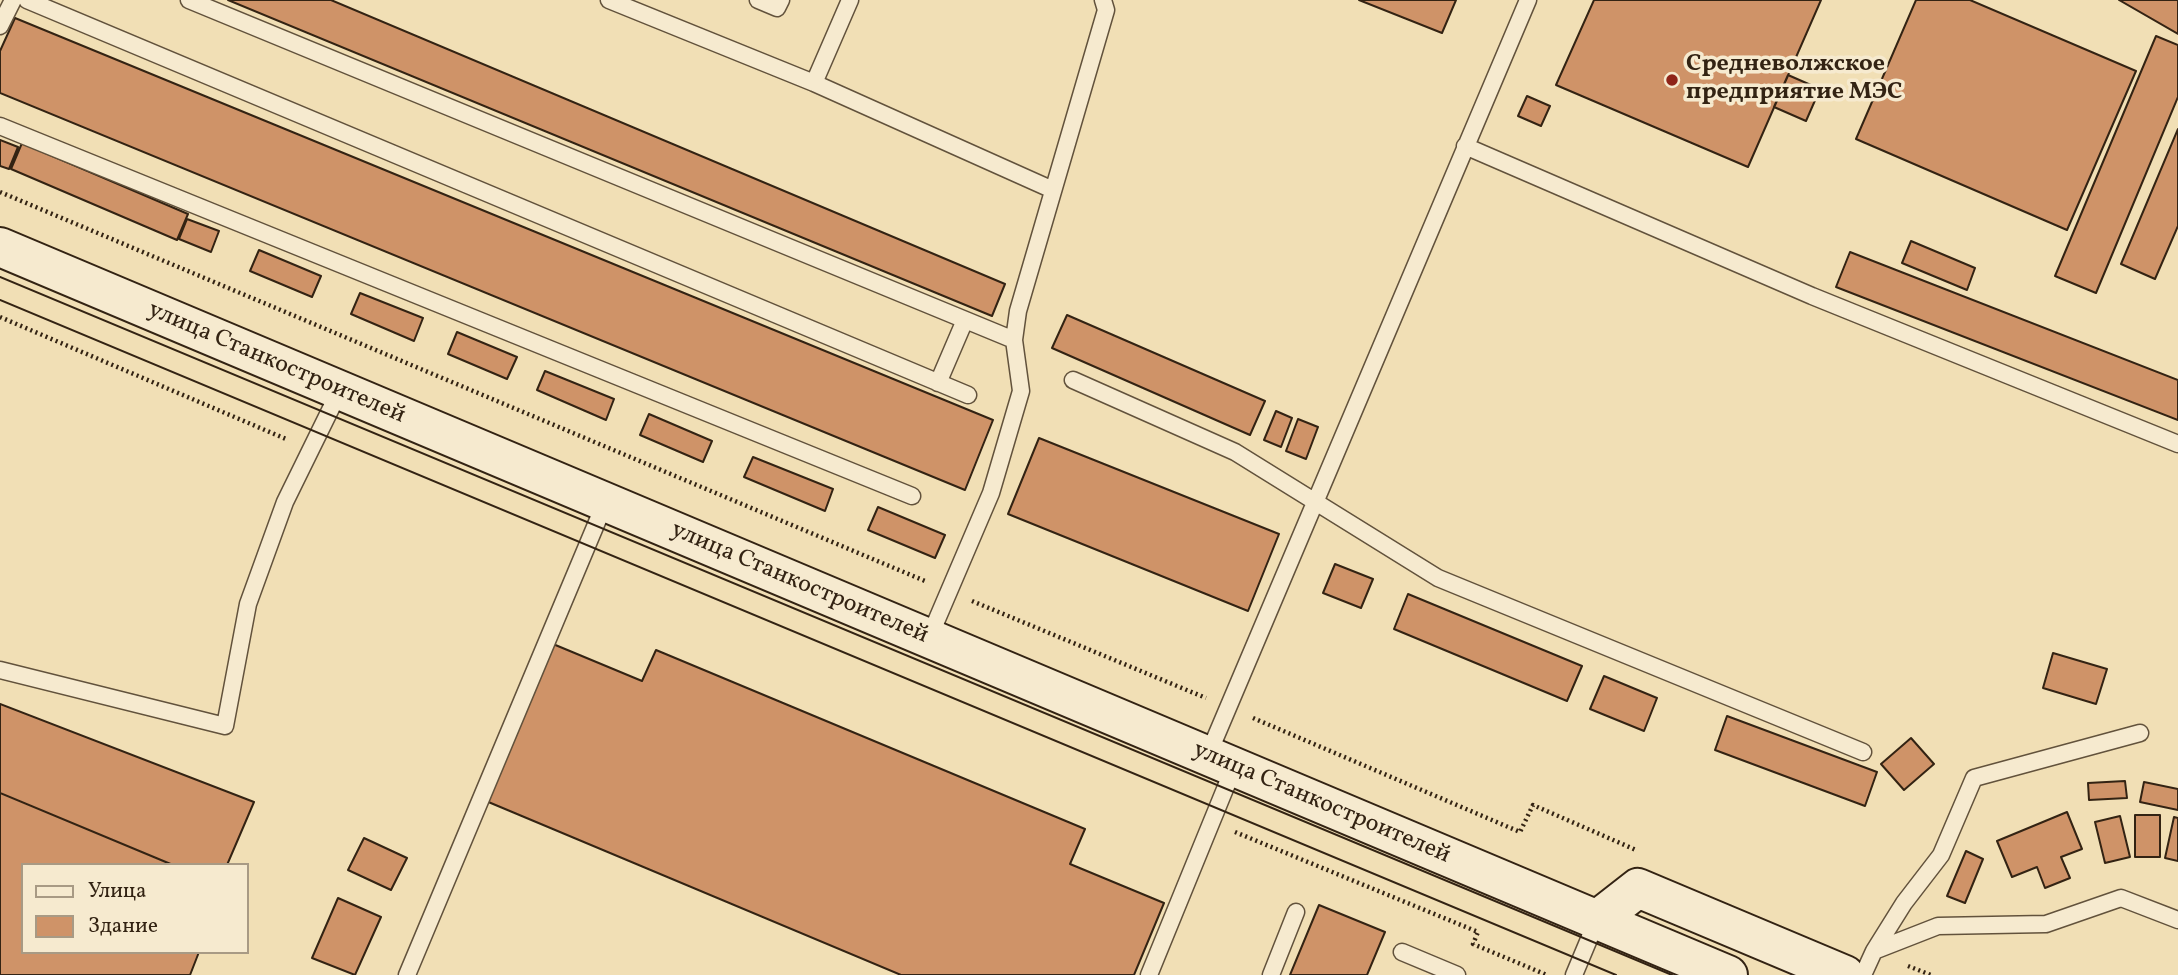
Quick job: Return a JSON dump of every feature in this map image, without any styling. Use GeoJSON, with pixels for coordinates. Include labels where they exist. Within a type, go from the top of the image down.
{"type":"FeatureCollection","features":[{"type":"Feature","properties":{"kind":"street","name":"улица Станкостроителей"},"geometry":{"type":"LineString","coordinates":[[0,247],[1728,975]]}},
{"type":"Feature","properties":{"kind":"street"},"geometry":{"type":"LineString","coordinates":[[1597,920],[1638,888],[1844,975]]}},
{"type":"Feature","properties":{"kind":"lane"},"geometry":{"type":"LineString","coordinates":[[0,26],[13,0]]}},
{"type":"Feature","properties":{"kind":"lane"},"geometry":{"type":"LineString","coordinates":[[27,0],[968,395]]}},
{"type":"Feature","properties":{"kind":"lane"},"geometry":{"type":"LineString","coordinates":[[189,0],[1014,340]]}},
{"type":"Feature","properties":{"kind":"lane"},"geometry":{"type":"LineString","coordinates":[[610,0],[814,83],[1053,190]]}},
{"type":"Feature","properties":{"kind":"lane"},"geometry":{"type":"LineString","coordinates":[[758,0],[777,8],[781,0]]}},
{"type":"Feature","properties":{"kind":"lane"},"geometry":{"type":"LineString","coordinates":[[814,83],[850,0]]}},
{"type":"Feature","properties":{"kind":"lane"},"geometry":{"type":"LineString","coordinates":[[929,638],[991,493],[1021,391],[1014,340],[1018,311],[1106,10],[1103,0]]}},
{"type":"Feature","properties":{"kind":"lane"},"geometry":{"type":"LineString","coordinates":[[1149,975],[1212,823],[1221,761],[1315,503],[1528,0]]}},
{"type":"Feature","properties":{"kind":"lane"},"geometry":{"type":"LineString","coordinates":[[0,126],[912,496]]}},
{"type":"Feature","properties":{"kind":"lane"},"geometry":{"type":"LineString","coordinates":[[1465,146],[1812,296],[2178,444]]}},
{"type":"Feature","properties":{"kind":"lane"},"geometry":{"type":"LineString","coordinates":[[938,383],[965,320]]}},
{"type":"Feature","properties":{"kind":"lane"},"geometry":{"type":"LineString","coordinates":[[1073,380],[1235,452],[1438,578],[1863,752]]}},
{"type":"Feature","properties":{"kind":"lane"},"geometry":{"type":"LineString","coordinates":[[0,670],[225,726],[248,604],[285,502],[340,390]]}},
{"type":"Feature","properties":{"kind":"lane"},"geometry":{"type":"LineString","coordinates":[[407,975],[605,502]]}},
{"type":"Feature","properties":{"kind":"lane"},"geometry":{"type":"LineString","coordinates":[[1863,975],[1903,903],[1941,855],[1974,778],[2140,733]]}},
{"type":"Feature","properties":{"kind":"lane"},"geometry":{"type":"LineString","coordinates":[[1874,951],[1938,926],[2046,924],[2121,898],[2178,920]]}},
{"type":"Feature","properties":{"kind":"lane"},"geometry":{"type":"LineString","coordinates":[[1270,975],[1296,912]]}},
{"type":"Feature","properties":{"kind":"lane"},"geometry":{"type":"LineString","coordinates":[[1574,975],[1597,920]]}},
{"type":"Feature","properties":{"kind":"lane"},"geometry":{"type":"LineString","coordinates":[[1402,952],[1457,975]]}},
{"type":"Feature","properties":{"kind":"path"},"geometry":{"type":"LineString","coordinates":[[0,317],[310,449]]}},
{"type":"Feature","properties":{"kind":"path"},"geometry":{"type":"LineString","coordinates":[[1212,823],[1478,932],[1473,944],[1547,975]]}},
{"type":"Feature","properties":{"kind":"building"},"geometry":{"type":"Polygon","coordinates":[[[228,0],[331,0],[1005,284],[992,316],[228,0]]]}},
{"type":"Feature","properties":{"kind":"building"},"geometry":{"type":"Polygon","coordinates":[[[1359,0],[1456,0],[1442,33],[1359,0]]]}},
{"type":"Feature","properties":{"kind":"building","name":"Средневолжское предприятие МЭС"},"geometry":{"type":"Polygon","coordinates":[[[1594,0],[1821,0],[1748,167],[1556,85],[1594,0]]]}},
{"type":"Feature","properties":{"kind":"building"},"geometry":{"type":"Polygon","coordinates":[[[1916,0],[1970,0],[2136,71],[2067,230],[1856,139],[1916,0]]]}},
{"type":"Feature","properties":{"kind":"building"},"geometry":{"type":"Polygon","coordinates":[[[2119,0],[2178,0],[2178,34],[2119,0]]]}},
{"type":"Feature","properties":{"kind":"building"},"geometry":{"type":"Polygon","coordinates":[[[15,18],[993,420],[965,490],[0,93],[0,51],[15,18]]]}},
{"type":"Feature","properties":{"kind":"building"},"geometry":{"type":"Polygon","coordinates":[[[2156,36],[2178,45],[2178,97],[2096,293],[2055,276],[2156,36]]]}},
{"type":"Feature","properties":{"kind":"building"},"geometry":{"type":"Polygon","coordinates":[[[1788,75],[1820,89],[1806,121],[1774,107],[1788,75]]]}},
{"type":"Feature","properties":{"kind":"building"},"geometry":{"type":"Polygon","coordinates":[[[1527,96],[1550,106],[1541,126],[1518,116],[1527,96]]]}},
{"type":"Feature","properties":{"kind":"building"},"geometry":{"type":"Polygon","coordinates":[[[2178,129],[2178,226],[2155,279],[2121,264],[2178,129]]]}},
{"type":"Feature","properties":{"kind":"building"},"geometry":{"type":"Polygon","coordinates":[[[0,140],[18,147],[9,169],[0,166],[0,140]]]}},
{"type":"Feature","properties":{"kind":"building"},"geometry":{"type":"Polygon","coordinates":[[[22,143],[188,214],[177,240],[11,169],[22,143]]]}},
{"type":"Feature","properties":{"kind":"building"},"geometry":{"type":"Polygon","coordinates":[[[187,219],[219,231],[211,252],[179,239],[187,219]]]}},
{"type":"Feature","properties":{"kind":"building"},"geometry":{"type":"Polygon","coordinates":[[[1911,241],[1975,268],[1967,290],[1902,263],[1911,241]]]}},
{"type":"Feature","properties":{"kind":"building"},"geometry":{"type":"Polygon","coordinates":[[[259,250],[321,276],[312,297],[250,271],[259,250]]]}},
{"type":"Feature","properties":{"kind":"building"},"geometry":{"type":"Polygon","coordinates":[[[1850,252],[2178,380],[2178,420],[1836,287],[1850,252]]]}},
{"type":"Feature","properties":{"kind":"building"},"geometry":{"type":"Polygon","coordinates":[[[360,293],[423,318],[414,341],[351,314],[360,293]]]}},
{"type":"Feature","properties":{"kind":"building"},"geometry":{"type":"Polygon","coordinates":[[[1067,315],[1265,401],[1250,435],[1052,348],[1067,315]]]}},
{"type":"Feature","properties":{"kind":"building"},"geometry":{"type":"Polygon","coordinates":[[[457,332],[517,357],[507,379],[448,354],[457,332]]]}},
{"type":"Feature","properties":{"kind":"building"},"geometry":{"type":"Polygon","coordinates":[[[545,371],[614,399],[606,420],[537,390],[545,371]]]}},
{"type":"Feature","properties":{"kind":"building"},"geometry":{"type":"Polygon","coordinates":[[[1276,411],[1292,418],[1281,447],[1264,440],[1276,411]]]}},
{"type":"Feature","properties":{"kind":"building"},"geometry":{"type":"Polygon","coordinates":[[[649,414],[712,441],[703,462],[640,435],[649,414]]]}},
{"type":"Feature","properties":{"kind":"building"},"geometry":{"type":"Polygon","coordinates":[[[1298,419],[1318,427],[1306,459],[1286,451],[1298,419]]]}},
{"type":"Feature","properties":{"kind":"building"},"geometry":{"type":"Polygon","coordinates":[[[1039,438],[1279,534],[1248,611],[1008,514],[1039,438]]]}},
{"type":"Feature","properties":{"kind":"building"},"geometry":{"type":"Polygon","coordinates":[[[753,457],[833,489],[825,511],[744,477],[753,457]]]}},
{"type":"Feature","properties":{"kind":"building"},"geometry":{"type":"Polygon","coordinates":[[[878,507],[945,535],[935,558],[868,530],[878,507]]]}},
{"type":"Feature","properties":{"kind":"building"},"geometry":{"type":"Polygon","coordinates":[[[1335,564],[1373,579],[1361,608],[1323,593],[1335,564]]]}},
{"type":"Feature","properties":{"kind":"building"},"geometry":{"type":"Polygon","coordinates":[[[1408,594],[1582,666],[1567,701],[1394,629],[1408,594]]]}},
{"type":"Feature","properties":{"kind":"building"},"geometry":{"type":"Polygon","coordinates":[[[553,644],[642,681],[656,650],[1085,829],[1070,864],[1164,903],[1134,975],[901,975],[486,801],[553,644]]]}},
{"type":"Feature","properties":{"kind":"building"},"geometry":{"type":"Polygon","coordinates":[[[2053,653],[2107,669],[2096,704],[2043,688],[2053,653]]]}},
{"type":"Feature","properties":{"kind":"building"},"geometry":{"type":"Polygon","coordinates":[[[1604,676],[1657,698],[1644,731],[1590,709],[1604,676]]]}},
{"type":"Feature","properties":{"kind":"building"},"geometry":{"type":"Polygon","coordinates":[[[0,704],[254,802],[228,863],[168,863],[0,793],[0,704]]]}},
{"type":"Feature","properties":{"kind":"building"},"geometry":{"type":"Polygon","coordinates":[[[1727,716],[1877,772],[1865,806],[1715,750],[1727,716]]]}},
{"type":"Feature","properties":{"kind":"building"},"geometry":{"type":"Polygon","coordinates":[[[1911,738],[1934,764],[1904,790],[1881,764],[1911,738]]]}},
{"type":"Feature","properties":{"kind":"building"},"geometry":{"type":"Polygon","coordinates":[[[2125,781],[2127,798],[2089,800],[2088,783],[2125,781]]]}},
{"type":"Feature","properties":{"kind":"building"},"geometry":{"type":"Polygon","coordinates":[[[2144,782],[2178,789],[2178,810],[2140,802],[2144,782]]]}},
{"type":"Feature","properties":{"kind":"building"},"geometry":{"type":"Polygon","coordinates":[[[0,793],[168,863],[21,863],[21,954],[198,954],[190,975],[0,975],[0,793]]]}},
{"type":"Feature","properties":{"kind":"building"},"geometry":{"type":"Polygon","coordinates":[[[2067,812],[2082,849],[2061,857],[2070,878],[2045,888],[2037,867],[2012,877],[1997,841],[2067,812]]]}},
{"type":"Feature","properties":{"kind":"building"},"geometry":{"type":"Polygon","coordinates":[[[2135,815],[2160,815],[2160,857],[2135,857],[2135,815]]]}},
{"type":"Feature","properties":{"kind":"building"},"geometry":{"type":"Polygon","coordinates":[[[2120,816],[2130,857],[2105,863],[2095,822],[2120,816]]]}},
{"type":"Feature","properties":{"kind":"building"},"geometry":{"type":"Polygon","coordinates":[[[2174,817],[2178,818],[2178,861],[2165,858],[2174,817]]]}},
{"type":"Feature","properties":{"kind":"building"},"geometry":{"type":"Polygon","coordinates":[[[364,838],[407,858],[391,890],[348,870],[364,838]]]}},
{"type":"Feature","properties":{"kind":"building"},"geometry":{"type":"Polygon","coordinates":[[[1966,851],[1983,859],[1965,903],[1947,896],[1966,851]]]}},
{"type":"Feature","properties":{"kind":"building"},"geometry":{"type":"Polygon","coordinates":[[[338,898],[381,917],[355,975],[312,958],[338,898]]]}},
{"type":"Feature","properties":{"kind":"building"},"geometry":{"type":"Polygon","coordinates":[[[1319,905],[1385,932],[1367,975],[1290,975],[1319,905]]]}},
{"type":"Feature","properties":{"kind":"tram line"},"geometry":{"type":"LineString","coordinates":[[0,277],[1672,975]]}},
{"type":"Feature","properties":{"kind":"tram line"},"geometry":{"type":"LineString","coordinates":[[0,300],[1616,975]]}},
{"type":"Feature","properties":{"kind":"place","name":"Средневолжское предприятие МЭС"},"geometry":{"type":"Point","coordinates":[1672,80]}}]}
